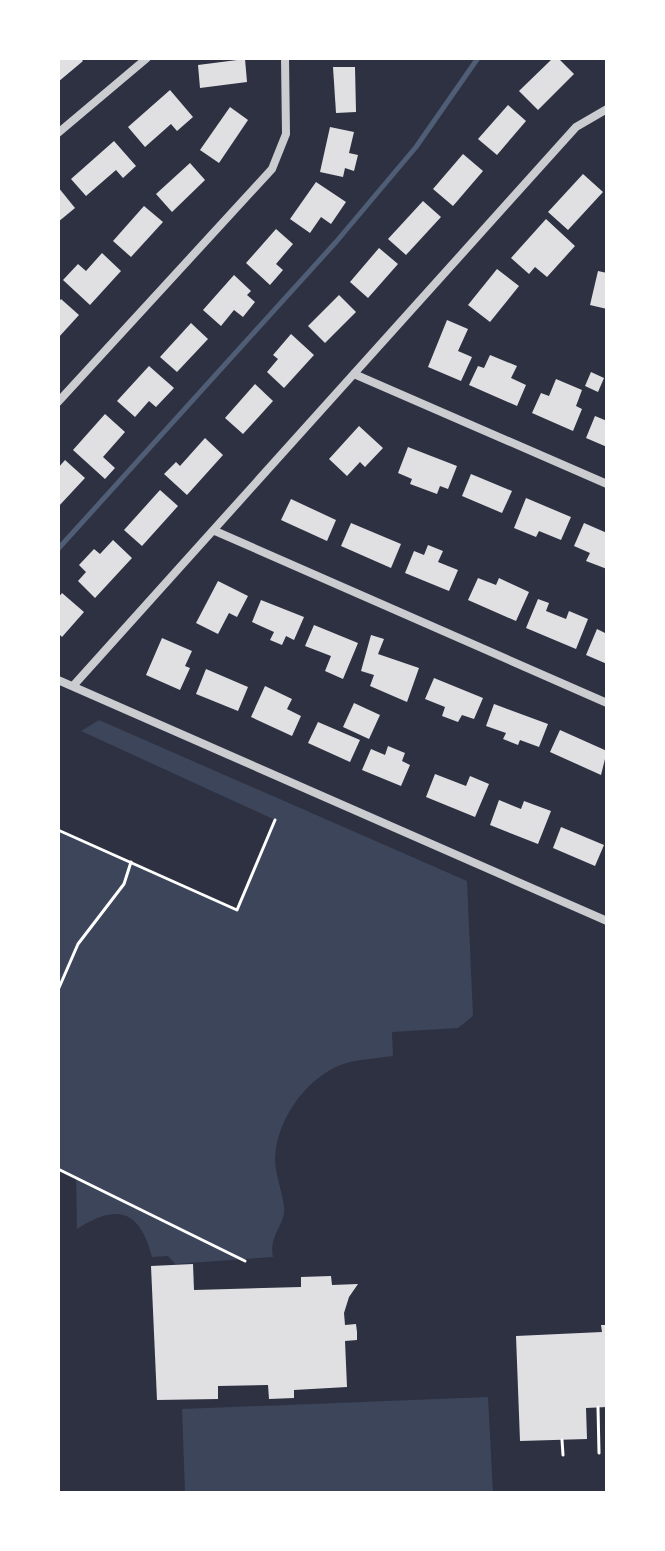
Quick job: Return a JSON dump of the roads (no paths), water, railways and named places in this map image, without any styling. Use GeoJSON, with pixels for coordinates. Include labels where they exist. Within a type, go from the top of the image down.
{"type":"FeatureCollection","features":[{"type":"Feature","properties":{"kind":"street"},"geometry":{"type":"LineString","coordinates":[[58,133],[147,58]]}},
{"type":"Feature","properties":{"kind":"street"},"geometry":{"type":"LineString","coordinates":[[58,402],[272,169],[286,134],[285,58]]}},
{"type":"Feature","properties":{"kind":"street"},"geometry":{"type":"LineString","coordinates":[[73,686],[576,127],[607,109]]}},
{"type":"Feature","properties":{"kind":"street"},"geometry":{"type":"LineString","coordinates":[[354,374],[607,484]]}},
{"type":"Feature","properties":{"kind":"street"},"geometry":{"type":"LineString","coordinates":[[215,531],[607,703]]}},
{"type":"Feature","properties":{"kind":"street"},"geometry":{"type":"LineString","coordinates":[[58,680],[607,921]]}},
{"type":"Feature","properties":{"kind":"waterway"},"geometry":{"type":"LineString","coordinates":[[58,549],[336,242],[416,147],[478,58]]}}]}
